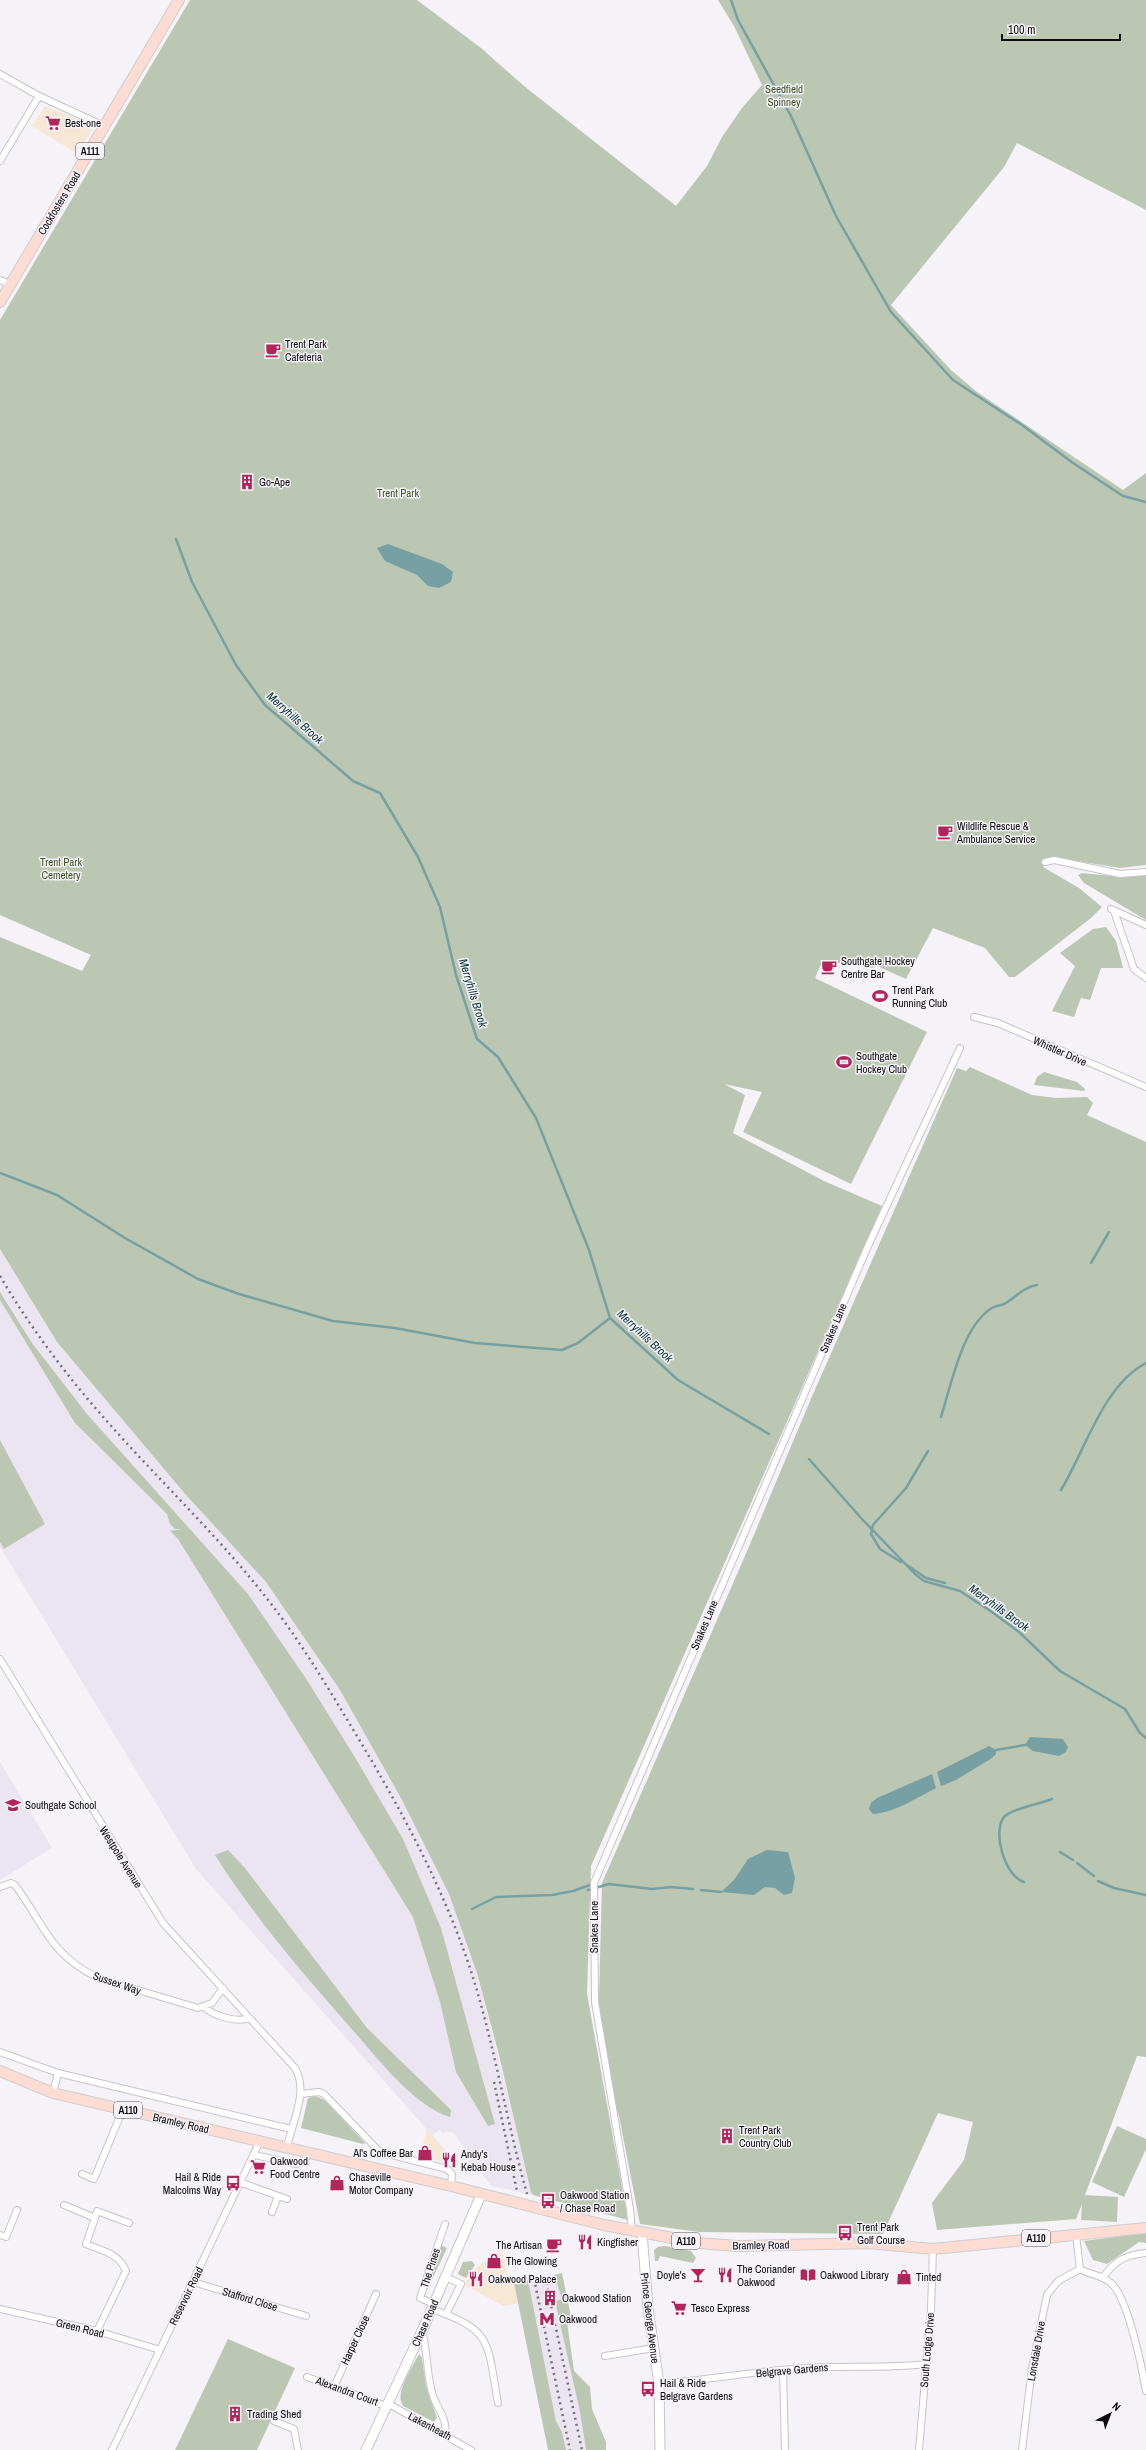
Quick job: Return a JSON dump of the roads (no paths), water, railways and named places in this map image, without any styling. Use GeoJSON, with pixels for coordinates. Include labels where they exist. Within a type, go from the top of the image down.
{"type":"FeatureCollection","features":[{"type":"Feature","properties":{"kind":"main road","name":"Cockfosters Road"},"geometry":{"type":"LineString","coordinates":[[0,302],[179,0]]}},
{"type":"Feature","properties":{"kind":"main road","name":"Bramley Road"},"geometry":{"type":"LineString","coordinates":[[0,2071],[53,2093],[451,2186],[481,2195],[637,2232],[726,2246],[846,2243],[933,2249],[1076,2235]]}},
{"type":"Feature","properties":{"kind":"main road","name":"A110"},"geometry":{"type":"LineString","coordinates":[[1076,2235],[1146,2228]]}},
{"type":"Feature","properties":{"kind":"street"},"geometry":{"type":"LineString","coordinates":[[0,74],[39,96],[104,126]]}},
{"type":"Feature","properties":{"kind":"street"},"geometry":{"type":"LineString","coordinates":[[0,161],[39,96]]}},
{"type":"Feature","properties":{"kind":"street"},"geometry":{"type":"LineString","coordinates":[[0,280],[10,284]]}},
{"type":"Feature","properties":{"kind":"street"},"geometry":{"type":"LineString","coordinates":[[1045,862],[1054,860],[1120,874],[1146,872]]}},
{"type":"Feature","properties":{"kind":"street"},"geometry":{"type":"LineString","coordinates":[[1146,925],[1112,910],[1134,969],[1146,978]]}},
{"type":"Feature","properties":{"kind":"street","name":"Whistler Drive"},"geometry":{"type":"LineString","coordinates":[[974,1017],[998,1023],[1146,1087]]}},
{"type":"Feature","properties":{"kind":"street","name":"Snakes Lane"},"geometry":{"type":"LineString","coordinates":[[637,2232],[630,2209],[595,2002],[594,1883],[868,1246],[960,1048]]}},
{"type":"Feature","properties":{"kind":"street","name":"Westpole Avenue"},"geometry":{"type":"LineString","coordinates":[[0,1660],[155,1912],[249,2018]]}},
{"type":"Feature","properties":{"kind":"street","name":"Sussex Way"},"geometry":{"type":"LineString","coordinates":[[0,1888],[11,1883],[15,1884],[53,1944],[62,1955],[84,1972],[124,1987],[198,2008],[204,2007],[211,2013],[243,2021],[249,2018]]}},
{"type":"Feature","properties":{"kind":"street"},"geometry":{"type":"LineString","coordinates":[[204,2007],[217,1998],[223,1988]]}},
{"type":"Feature","properties":{"kind":"street"},"geometry":{"type":"LineString","coordinates":[[249,2018],[295,2068],[302,2082],[301,2094],[287,2147]]}},
{"type":"Feature","properties":{"kind":"street","name":"Bramley Road"},"geometry":{"type":"LineString","coordinates":[[0,2052],[58,2073],[291,2129]]}},
{"type":"Feature","properties":{"kind":"street"},"geometry":{"type":"LineString","coordinates":[[53,2093],[58,2073]]}},
{"type":"Feature","properties":{"kind":"street"},"geometry":{"type":"LineString","coordinates":[[301,2094],[319,2092],[324,2094],[378,2150],[384,2153],[447,2169],[452,2174],[451,2186]]}},
{"type":"Feature","properties":{"kind":"street"},"geometry":{"type":"LineString","coordinates":[[82,2174],[94,2179],[123,2109]]}},
{"type":"Feature","properties":{"kind":"street","name":"Reservoir Road"},"geometry":{"type":"LineString","coordinates":[[112,2450],[193,2282],[239,2182],[260,2141]]}},
{"type":"Feature","properties":{"kind":"street"},"geometry":{"type":"LineString","coordinates":[[254,2155],[296,2164],[305,2161],[308,2153]]}},
{"type":"Feature","properties":{"kind":"street"},"geometry":{"type":"LineString","coordinates":[[239,2182],[286,2199]]}},
{"type":"Feature","properties":{"kind":"street","name":"Chase Road"},"geometry":{"type":"LineString","coordinates":[[366,2450],[422,2331],[481,2195]]}},
{"type":"Feature","properties":{"kind":"street"},"geometry":{"type":"LineString","coordinates":[[272,2212],[278,2196]]}},
{"type":"Feature","properties":{"kind":"street"},"geometry":{"type":"LineString","coordinates":[[64,2205],[95,2218]]}},
{"type":"Feature","properties":{"kind":"street"},"geometry":{"type":"LineString","coordinates":[[0,2235],[6,2237],[17,2210]]}},
{"type":"Feature","properties":{"kind":"street"},"geometry":{"type":"LineString","coordinates":[[97,2331],[126,2271],[122,2262],[115,2255],[86,2244],[97,2211],[130,2223]]}},
{"type":"Feature","properties":{"kind":"street","name":"The Pines"},"geometry":{"type":"LineString","coordinates":[[432,2306],[420,2298],[445,2224]]}},
{"type":"Feature","properties":{"kind":"street","name":"Prince George Avenue"},"geometry":{"type":"LineString","coordinates":[[637,2232],[659,2384],[660,2450]]}},
{"type":"Feature","properties":{"kind":"street"},"geometry":{"type":"LineString","coordinates":[[1076,2235],[1080,2269],[1103,2278],[1111,2283],[1120,2296],[1140,2357],[1146,2391]]}},
{"type":"Feature","properties":{"kind":"street","name":"South Lodge Drive"},"geometry":{"type":"LineString","coordinates":[[919,2450],[924,2364],[931,2310],[933,2249]]}},
{"type":"Feature","properties":{"kind":"street"},"geometry":{"type":"LineString","coordinates":[[1103,2278],[1112,2265],[1123,2257],[1146,2253]]}},
{"type":"Feature","properties":{"kind":"street","name":"Lonsdale Drive"},"geometry":{"type":"LineString","coordinates":[[1022,2450],[1032,2368],[1047,2295],[1058,2281],[1080,2269]]}},
{"type":"Feature","properties":{"kind":"street"},"geometry":{"type":"LineString","coordinates":[[446,2277],[461,2284],[446,2314]]}},
{"type":"Feature","properties":{"kind":"street","name":"Stafford Close"},"geometry":{"type":"LineString","coordinates":[[193,2282],[306,2316]]}},
{"type":"Feature","properties":{"kind":"street","name":"Harper Close"},"geometry":{"type":"LineString","coordinates":[[334,2387],[376,2294]]}},
{"type":"Feature","properties":{"kind":"street"},"geometry":{"type":"LineString","coordinates":[[432,2306],[472,2326],[484,2341],[488,2350],[498,2403]]}},
{"type":"Feature","properties":{"kind":"street","name":"Green Road"},"geometry":{"type":"LineString","coordinates":[[0,2309],[97,2331],[160,2350]]}},
{"type":"Feature","properties":{"kind":"street"},"geometry":{"type":"LineString","coordinates":[[422,2331],[427,2347],[429,2383],[445,2422],[445,2434]]}},
{"type":"Feature","properties":{"kind":"street"},"geometry":{"type":"LineString","coordinates":[[605,2356],[654,2348]]}},
{"type":"Feature","properties":{"kind":"street","name":"Belgrave Gardens"},"geometry":{"type":"LineString","coordinates":[[659,2384],[783,2370],[828,2367],[897,2368],[924,2364]]}},
{"type":"Feature","properties":{"kind":"street"},"geometry":{"type":"LineString","coordinates":[[783,2370],[785,2450]]}},
{"type":"Feature","properties":{"kind":"street","name":"Alexandra Court"},"geometry":{"type":"LineString","coordinates":[[307,2377],[387,2404]]}},
{"type":"Feature","properties":{"kind":"street","name":"Lakenheath"},"geometry":{"type":"LineString","coordinates":[[387,2404],[445,2434],[471,2450]]}},
{"type":"Feature","properties":{"kind":"street"},"geometry":{"type":"LineString","coordinates":[[274,2421],[294,2429],[298,2450]]}},
{"type":"Feature","properties":{"kind":"water"},"geometry":{"type":"Polygon","coordinates":[[[388,544],[442,564],[453,572],[451,582],[439,588],[428,586],[417,575],[385,561],[377,548],[388,544]]]}},
{"type":"Feature","properties":{"kind":"water"},"geometry":{"type":"Polygon","coordinates":[[[1030,1737],[1063,1739],[1068,1747],[1066,1752],[1059,1756],[1033,1751],[1025,1745],[1030,1737]]]}},
{"type":"Feature","properties":{"kind":"water"},"geometry":{"type":"Polygon","coordinates":[[[989,1746],[996,1750],[996,1754],[992,1758],[956,1780],[941,1786],[937,1772],[989,1746]]]}},
{"type":"Feature","properties":{"kind":"water"},"geometry":{"type":"Polygon","coordinates":[[[932,1774],[936,1788],[898,1808],[873,1814],[869,1809],[871,1803],[877,1798],[932,1774]]]}},
{"type":"Feature","properties":{"kind":"water"},"geometry":{"type":"Polygon","coordinates":[[[767,1850],[788,1852],[795,1878],[792,1893],[784,1895],[775,1888],[765,1887],[754,1895],[721,1892],[734,1880],[748,1859],[767,1850]]]}},
{"type":"Feature","properties":{"kind":"waterway"},"geometry":{"type":"LineString","coordinates":[[731,0],[738,20],[791,116],[836,216],[891,312],[953,380],[1022,425],[1073,463],[1123,496],[1146,502]]}},
{"type":"Feature","properties":{"kind":"waterway","name":"Merryhills Brook"},"geometry":{"type":"LineString","coordinates":[[176,539],[192,582],[236,665],[265,705],[353,781],[380,793],[418,857],[440,907],[456,975],[477,1039],[498,1057],[536,1118],[589,1250],[610,1318],[678,1380],[769,1434]]}},
{"type":"Feature","properties":{"kind":"waterway"},"geometry":{"type":"LineString","coordinates":[[0,1173],[57,1195],[125,1238],[198,1279],[239,1294],[333,1321],[395,1328],[475,1343],[562,1350],[578,1343],[610,1318]]}},
{"type":"Feature","properties":{"kind":"waterway"},"geometry":{"type":"LineString","coordinates":[[1091,1263],[1109,1232]]}},
{"type":"Feature","properties":{"kind":"waterway"},"geometry":{"type":"LineString","coordinates":[[941,1417],[959,1358],[965,1342],[973,1328],[992,1308],[1004,1304],[1024,1290],[1037,1285]]}},
{"type":"Feature","properties":{"kind":"waterway"},"geometry":{"type":"LineString","coordinates":[[1061,1490],[1096,1420],[1107,1403],[1118,1387],[1131,1373],[1146,1363]]}},
{"type":"Feature","properties":{"kind":"waterway"},"geometry":{"type":"LineString","coordinates":[[901,1562],[880,1549],[871,1534],[873,1525],[906,1488],[928,1451]]}},
{"type":"Feature","properties":{"kind":"waterway","name":"Merryhills Brook"},"geometry":{"type":"LineString","coordinates":[[809,1459],[861,1518],[915,1574],[924,1581],[960,1591],[992,1612],[1019,1632],[1060,1671],[1125,1709],[1140,1733],[1146,1738]]}},
{"type":"Feature","properties":{"kind":"waterway","name":"Merryhills Brook"},"geometry":{"type":"LineString","coordinates":[[907,1565],[926,1578],[945,1583]]}},
{"type":"Feature","properties":{"kind":"waterway"},"geometry":{"type":"LineString","coordinates":[[996,1750],[1025,1745]]}},
{"type":"Feature","properties":{"kind":"waterway"},"geometry":{"type":"LineString","coordinates":[[1024,1882],[1011,1872],[1006,1863],[1000,1842],[999,1832],[1001,1823],[1005,1816],[1009,1813],[1052,1799]]}},
{"type":"Feature","properties":{"kind":"waterway"},"geometry":{"type":"LineString","coordinates":[[1060,1852],[1073,1860]]}},
{"type":"Feature","properties":{"kind":"waterway"},"geometry":{"type":"LineString","coordinates":[[1077,1863],[1094,1876]]}},
{"type":"Feature","properties":{"kind":"waterway"},"geometry":{"type":"LineString","coordinates":[[1098,1881],[1114,1888],[1146,1895]]}},
{"type":"Feature","properties":{"kind":"waterway"},"geometry":{"type":"LineString","coordinates":[[472,1909],[496,1897],[552,1895],[573,1891],[593,1884]]}},
{"type":"Feature","properties":{"kind":"waterway"},"geometry":{"type":"LineString","coordinates":[[588,1890],[609,1884],[652,1889],[671,1887],[693,1889]]}},
{"type":"Feature","properties":{"kind":"waterway"},"geometry":{"type":"LineString","coordinates":[[701,1890],[721,1892]]}},
{"type":"Feature","properties":{"kind":"railway"},"geometry":{"type":"LineString","coordinates":[[0,1276],[36,1332],[76,1385],[105,1419],[237,1562],[278,1613],[298,1640],[316,1669],[402,1814],[446,1905],[470,1968],[486,2024],[527,2194]]}},
{"type":"Feature","properties":{"kind":"railway"},"geometry":{"type":"LineString","coordinates":[[494,2082],[517,2191]]}},
{"type":"Feature","properties":{"kind":"railway"},"geometry":{"type":"LineString","coordinates":[[545,2277],[582,2450]]}},
{"type":"Feature","properties":{"kind":"railway"},"geometry":{"type":"LineString","coordinates":[[534,2279],[570,2450]]}},
{"type":"Feature","properties":{"kind":"place","name":"Best-one"},"geometry":{"type":"Point","coordinates":[53,123]}},
{"type":"Feature","properties":{"kind":"place","name":"Trent Park Cafeteria"},"geometry":{"type":"Point","coordinates":[273,350]}},
{"type":"Feature","properties":{"kind":"place","name":"Go-Ape"},"geometry":{"type":"Point","coordinates":[247,482]}},
{"type":"Feature","properties":{"kind":"place","name":"Wildlife Rescue & Ambulance Service"},"geometry":{"type":"Point","coordinates":[945,832]}},
{"type":"Feature","properties":{"kind":"place","name":"Southgate Hockey Centre Bar"},"geometry":{"type":"Point","coordinates":[829,967]}},
{"type":"Feature","properties":{"kind":"place","name":"Trent Park Running Club"},"geometry":{"type":"Point","coordinates":[880,996]}},
{"type":"Feature","properties":{"kind":"place","name":"Southgate Hockey Club"},"geometry":{"type":"Point","coordinates":[844,1062]}},
{"type":"Feature","properties":{"kind":"place","name":"Southgate School"},"geometry":{"type":"Point","coordinates":[13,1805]}},
{"type":"Feature","properties":{"kind":"place","name":"Trent Park Country Club"},"geometry":{"type":"Point","coordinates":[727,2136]}},
{"type":"Feature","properties":{"kind":"place","name":"Al's Coffee Bar"},"geometry":{"type":"Point","coordinates":[425,2153]}},
{"type":"Feature","properties":{"kind":"place","name":"Andy's Kebab House"},"geometry":{"type":"Point","coordinates":[449,2160]}},
{"type":"Feature","properties":{"kind":"place","name":"Oakwood Food Centre"},"geometry":{"type":"Point","coordinates":[258,2167]}},
{"type":"Feature","properties":{"kind":"place","name":"Hail & Ride Malcolms Way"},"geometry":{"type":"Point","coordinates":[233,2183]}},
{"type":"Feature","properties":{"kind":"place","name":"Chaseville Motor Company"},"geometry":{"type":"Point","coordinates":[337,2183]}},
{"type":"Feature","properties":{"kind":"place","name":"Oakwood Station / Chase Road"},"geometry":{"type":"Point","coordinates":[548,2201]}},
{"type":"Feature","properties":{"kind":"place","name":"Trent Park Golf Course"},"geometry":{"type":"Point","coordinates":[845,2233]}},
{"type":"Feature","properties":{"kind":"place","name":"Kingfisher"},"geometry":{"type":"Point","coordinates":[585,2242]}},
{"type":"Feature","properties":{"kind":"place","name":"The Artisan"},"geometry":{"type":"Point","coordinates":[554,2245]}},
{"type":"Feature","properties":{"kind":"place","name":"The Glowing"},"geometry":{"type":"Point","coordinates":[494,2261]}},
{"type":"Feature","properties":{"kind":"place","name":"Doyle's"},"geometry":{"type":"Point","coordinates":[698,2275]}},
{"type":"Feature","properties":{"kind":"place","name":"The Coriander Oakwood"},"geometry":{"type":"Point","coordinates":[725,2275]}},
{"type":"Feature","properties":{"kind":"place","name":"Oakwood Library"},"geometry":{"type":"Point","coordinates":[808,2275]}},
{"type":"Feature","properties":{"kind":"place","name":"Tinted"},"geometry":{"type":"Point","coordinates":[904,2277]}},
{"type":"Feature","properties":{"kind":"place","name":"Oakwood Palace"},"geometry":{"type":"Point","coordinates":[476,2279]}},
{"type":"Feature","properties":{"kind":"place","name":"Oakwood Station"},"geometry":{"type":"Point","coordinates":[550,2298]}},
{"type":"Feature","properties":{"kind":"place","name":"Tesco Express"},"geometry":{"type":"Point","coordinates":[679,2308]}},
{"type":"Feature","properties":{"kind":"place","name":"Oakwood"},"geometry":{"type":"Point","coordinates":[547,2319]}},
{"type":"Feature","properties":{"kind":"place","name":"Hail & Ride Belgrave Gardens"},"geometry":{"type":"Point","coordinates":[648,2389]}},
{"type":"Feature","properties":{"kind":"place","name":"Trading Shed"},"geometry":{"type":"Point","coordinates":[235,2414]}},
{"type":"Feature","properties":{"kind":"park label","name":"Seedfield Spinney"},"geometry":{"type":"Point","coordinates":[784,95]}},
{"type":"Feature","properties":{"kind":"park label","name":"Trent Park"},"geometry":{"type":"Point","coordinates":[398,493]}},
{"type":"Feature","properties":{"kind":"park label","name":"Trent Park Cemetery"},"geometry":{"type":"Point","coordinates":[61,868]}}]}
